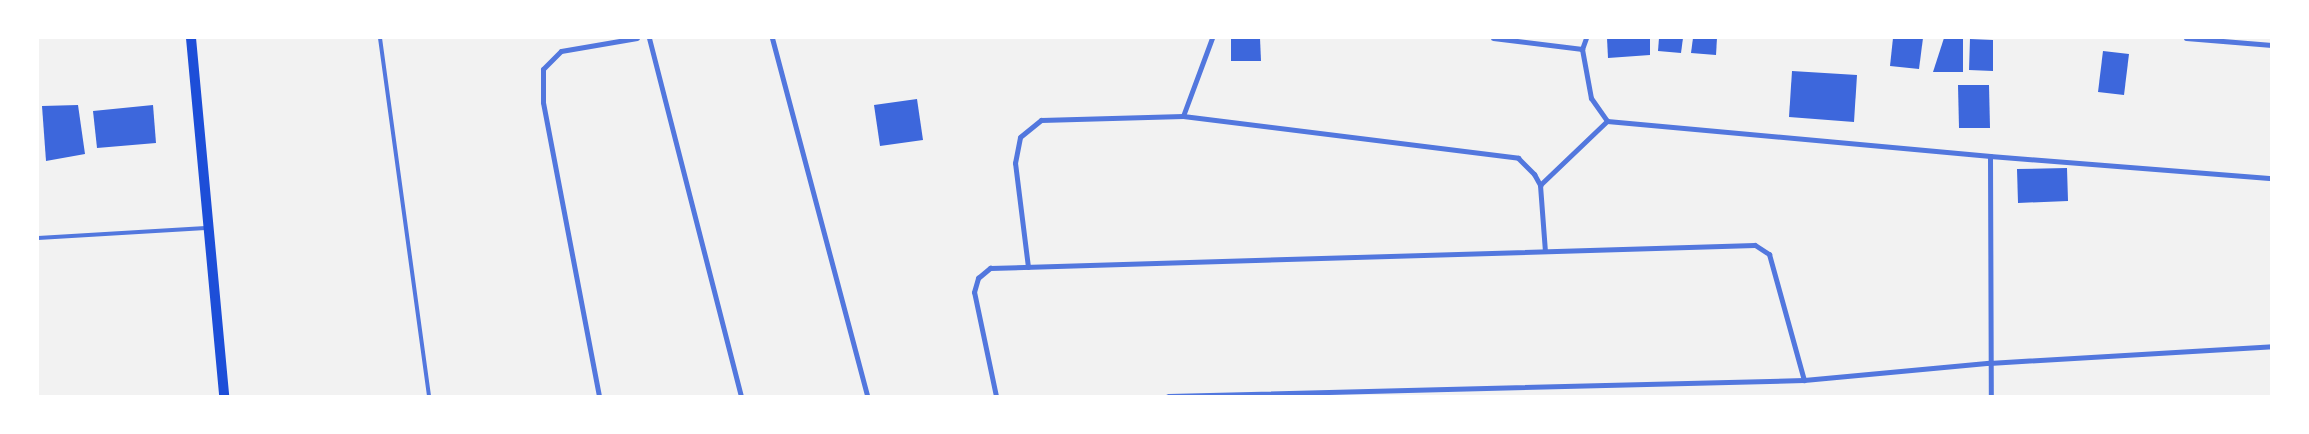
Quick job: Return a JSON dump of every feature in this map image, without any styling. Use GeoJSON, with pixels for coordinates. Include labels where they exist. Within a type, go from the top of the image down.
{"type":"FeatureCollection","features":[{"type":"Feature","properties":{"kind":"main road"},"geometry":{"type":"LineString","coordinates":[[191,38],[224,396]]}},
{"type":"Feature","properties":{"kind":"street"},"geometry":{"type":"LineString","coordinates":[[599,396],[543,102],[544,69],[561,50],[636,38]]}},
{"type":"Feature","properties":{"kind":"street"},"geometry":{"type":"LineString","coordinates":[[649,38],[742,396]]}},
{"type":"Feature","properties":{"kind":"street"},"geometry":{"type":"LineString","coordinates":[[772,38],[867,396]]}},
{"type":"Feature","properties":{"kind":"street"},"geometry":{"type":"LineString","coordinates":[[1183,116],[1212,38]]}},
{"type":"Feature","properties":{"kind":"street"},"geometry":{"type":"LineString","coordinates":[[1493,38],[1582,49]]}},
{"type":"Feature","properties":{"kind":"street"},"geometry":{"type":"LineString","coordinates":[[1586,38],[1582,49],[1591,98],[1606,121]]}},
{"type":"Feature","properties":{"kind":"street"},"geometry":{"type":"LineString","coordinates":[[2186,38],[2272,45]]}},
{"type":"Feature","properties":{"kind":"street"},"geometry":{"type":"LineString","coordinates":[[1028,267],[1015,163],[1020,137],[1041,120],[1183,116],[1518,158],[1534,174],[1540,185],[1545,251]]}},
{"type":"Feature","properties":{"kind":"street"},"geometry":{"type":"LineString","coordinates":[[1540,185],[1606,121],[1990,156],[2272,178]]}},
{"type":"Feature","properties":{"kind":"street"},"geometry":{"type":"LineString","coordinates":[[1990,156],[1991,396]]}},
{"type":"Feature","properties":{"kind":"street"},"geometry":{"type":"LineString","coordinates":[[996,396],[974,292],[978,278],[990,268],[1755,245],[1769,254],[1804,380]]}},
{"type":"Feature","properties":{"kind":"street"},"geometry":{"type":"LineString","coordinates":[[1168,396],[1804,380],[1990,363],[2272,346]]}},
{"type":"Feature","properties":{"kind":"lane"},"geometry":{"type":"LineString","coordinates":[[380,38],[429,396]]}},
{"type":"Feature","properties":{"kind":"lane"},"geometry":{"type":"LineString","coordinates":[[38,238],[209,228]]}},
{"type":"Feature","properties":{"kind":"building"},"geometry":{"type":"Polygon","coordinates":[[[1231,38],[1260,38],[1261,61],[1231,61],[1231,38]]]}},
{"type":"Feature","properties":{"kind":"building"},"geometry":{"type":"Polygon","coordinates":[[[1607,38],[1650,38],[1650,55],[1608,58],[1607,38]]]}},
{"type":"Feature","properties":{"kind":"building"},"geometry":{"type":"Polygon","coordinates":[[[1659,38],[1683,38],[1681,53],[1658,51],[1659,38]]]}},
{"type":"Feature","properties":{"kind":"building"},"geometry":{"type":"Polygon","coordinates":[[[1693,38],[1717,38],[1716,55],[1691,53],[1693,38]]]}},
{"type":"Feature","properties":{"kind":"building"},"geometry":{"type":"Polygon","coordinates":[[[1893,38],[1923,38],[1919,69],[1890,66],[1893,38]]]}},
{"type":"Feature","properties":{"kind":"building"},"geometry":{"type":"Polygon","coordinates":[[[1944,38],[1963,38],[1963,72],[1933,72],[1944,38]]]}},
{"type":"Feature","properties":{"kind":"building"},"geometry":{"type":"Polygon","coordinates":[[[1970,39],[1993,40],[1993,71],[1969,70],[1970,39]]]}},
{"type":"Feature","properties":{"kind":"building"},"geometry":{"type":"Polygon","coordinates":[[[2103,51],[2129,54],[2124,95],[2098,92],[2103,51]]]}},
{"type":"Feature","properties":{"kind":"building"},"geometry":{"type":"Polygon","coordinates":[[[1792,71],[1857,75],[1854,122],[1789,117],[1792,71]]]}},
{"type":"Feature","properties":{"kind":"building"},"geometry":{"type":"Polygon","coordinates":[[[1958,85],[1989,85],[1990,128],[1959,128],[1958,85]]]}},
{"type":"Feature","properties":{"kind":"building"},"geometry":{"type":"Polygon","coordinates":[[[917,99],[923,140],[880,146],[874,105],[917,99]]]}},
{"type":"Feature","properties":{"kind":"building"},"geometry":{"type":"Polygon","coordinates":[[[78,105],[85,154],[46,161],[42,106],[78,105]]]}},
{"type":"Feature","properties":{"kind":"building"},"geometry":{"type":"Polygon","coordinates":[[[153,105],[156,143],[97,148],[93,111],[153,105]]]}},
{"type":"Feature","properties":{"kind":"building"},"geometry":{"type":"Polygon","coordinates":[[[2067,168],[2068,201],[2018,203],[2017,169],[2067,168]]]}}]}
